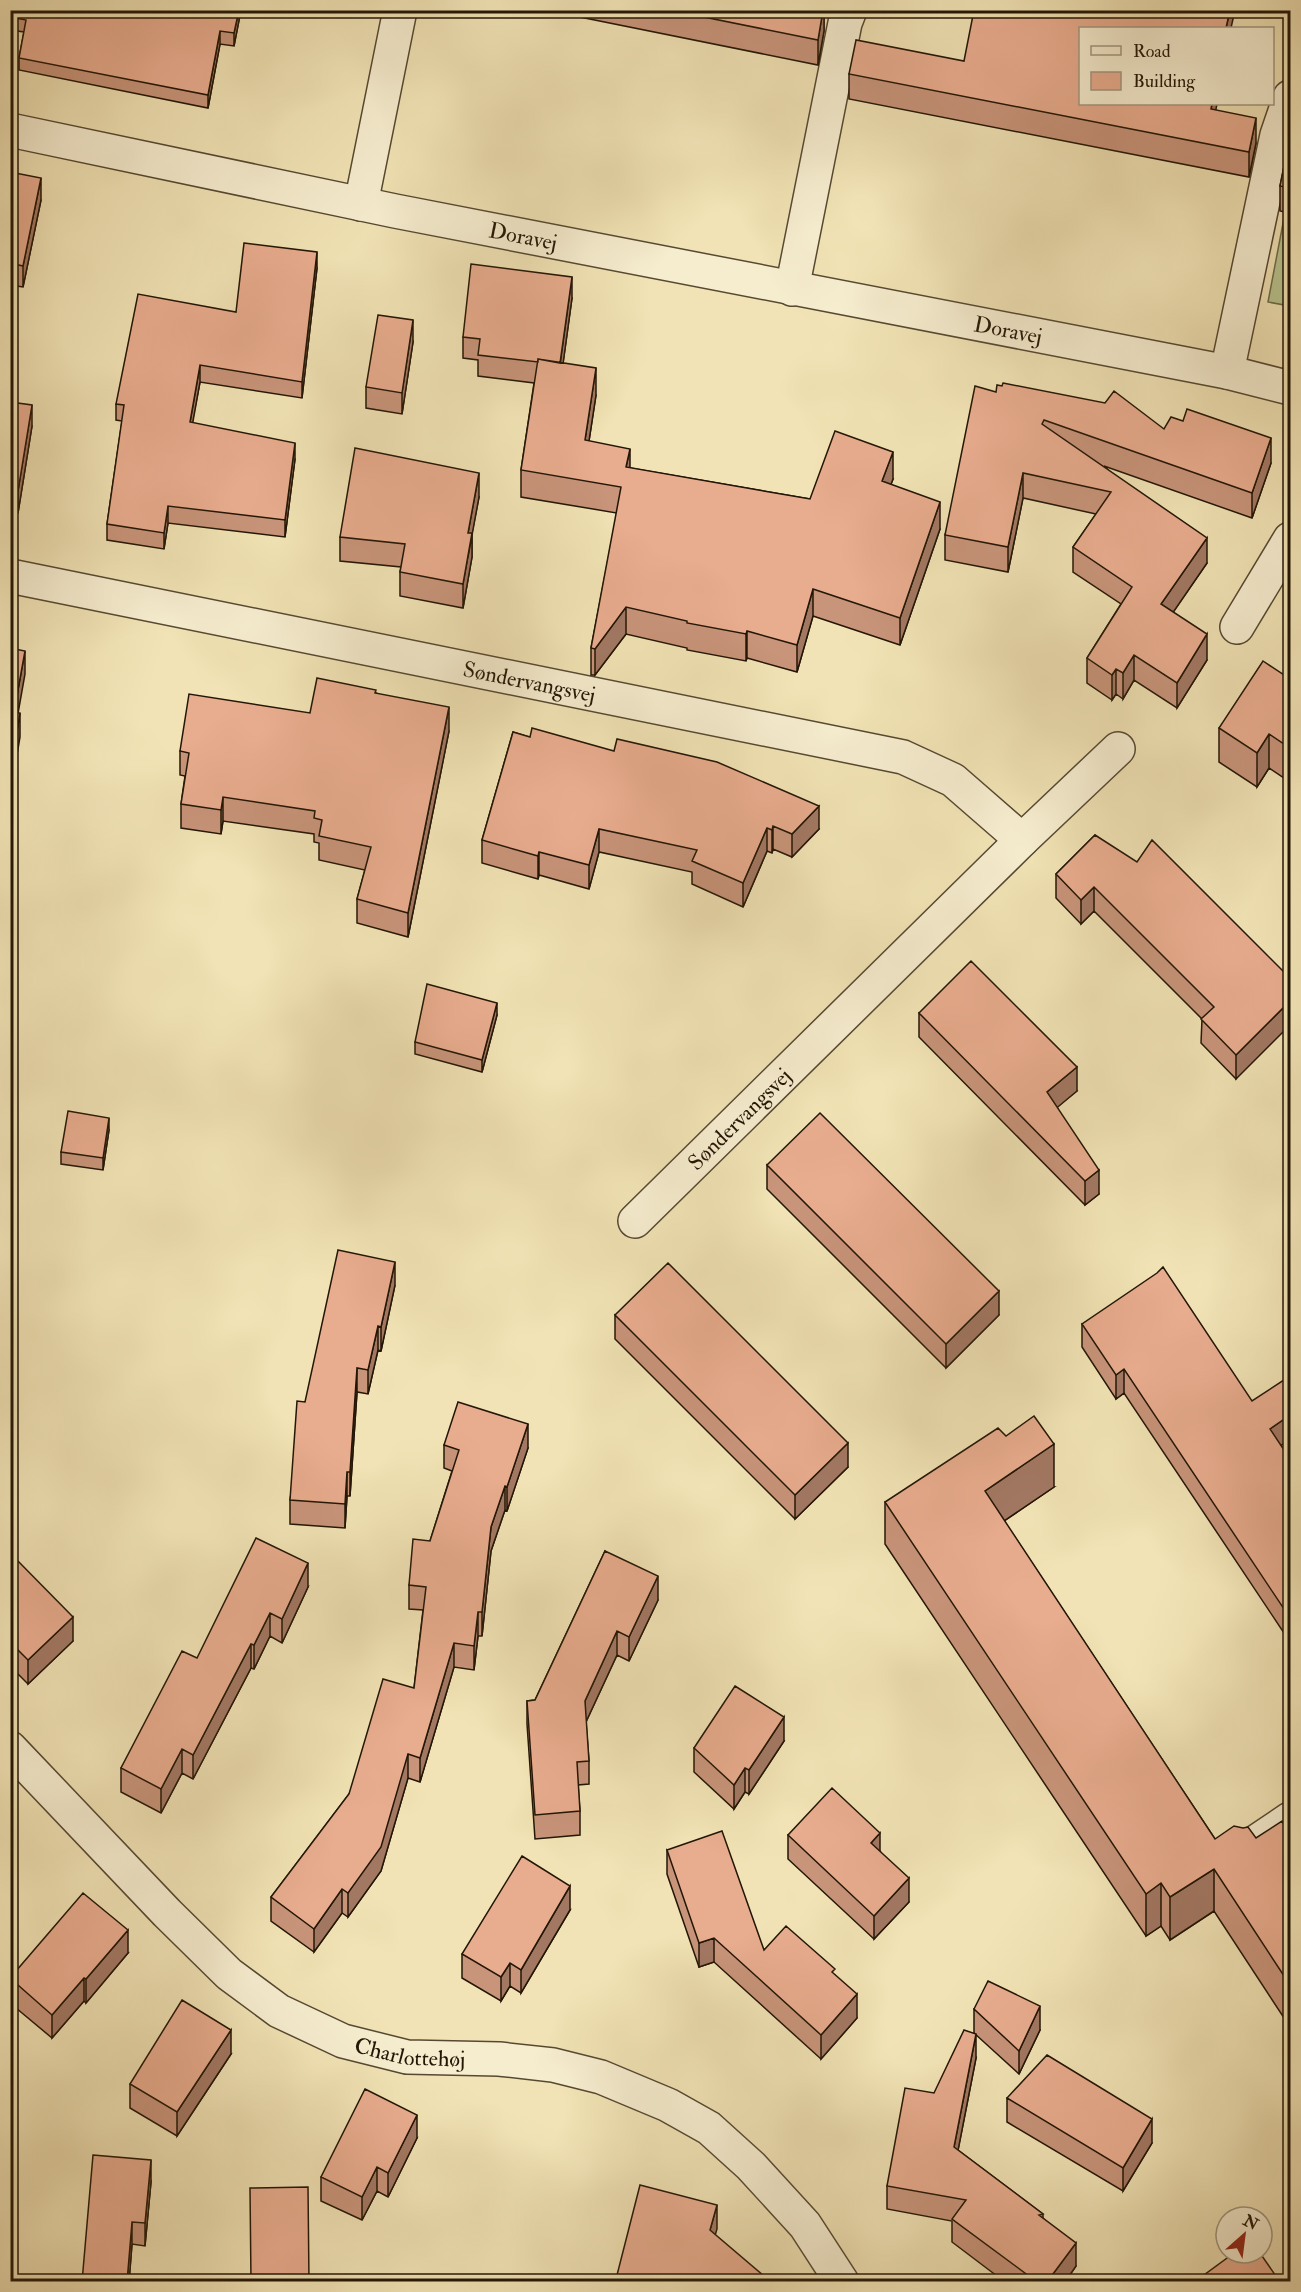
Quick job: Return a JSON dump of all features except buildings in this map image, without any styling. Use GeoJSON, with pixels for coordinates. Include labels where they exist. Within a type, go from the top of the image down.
{"type":"FeatureCollection","features":[{"type":"Feature","properties":{"kind":"street"},"geometry":{"type":"LineString","coordinates":[[361,204],[400,10]]}},
{"type":"Feature","properties":{"kind":"street"},"geometry":{"type":"LineString","coordinates":[[792,289],[845,23],[850,10]]}},
{"type":"Feature","properties":{"kind":"street"},"geometry":{"type":"LineString","coordinates":[[1227,372],[1277,135],[1290,97]]}},
{"type":"Feature","properties":{"kind":"street","name":"Doravej"},"geometry":{"type":"LineString","coordinates":[[10,130],[361,204],[1227,372],[1290,388]]}},
{"type":"Feature","properties":{"kind":"street"},"geometry":{"type":"LineString","coordinates":[[1237,627],[1290,539]]}},
{"type":"Feature","properties":{"kind":"street","name":"Søndervangsvej"},"geometry":{"type":"LineString","coordinates":[[10,576],[903,757],[953,780],[1022,840]]}},
{"type":"Feature","properties":{"kind":"street","name":"Søndervangsvej"},"geometry":{"type":"LineString","coordinates":[[635,1221],[1022,840],[1118,749]]}},
{"type":"Feature","properties":{"kind":"street","name":"Charlottehøj"},"geometry":{"type":"LineString","coordinates":[[10,1748],[167,1913],[229,1974],[279,2011],[343,2041],[407,2057],[499,2060],[553,2065],[601,2077],[668,2105],[709,2128],[751,2166],[805,2225],[842,2282]]}},
{"type":"Feature","properties":{"kind":"street"},"geometry":{"type":"LineString","coordinates":[[1242,1851],[1290,1819]]}},
{"type":"Feature","properties":{"kind":"green space"},"geometry":{"type":"Polygon","coordinates":[[[1284,218],[1290,220],[1290,306],[1268,302],[1284,218]]]}}]}
